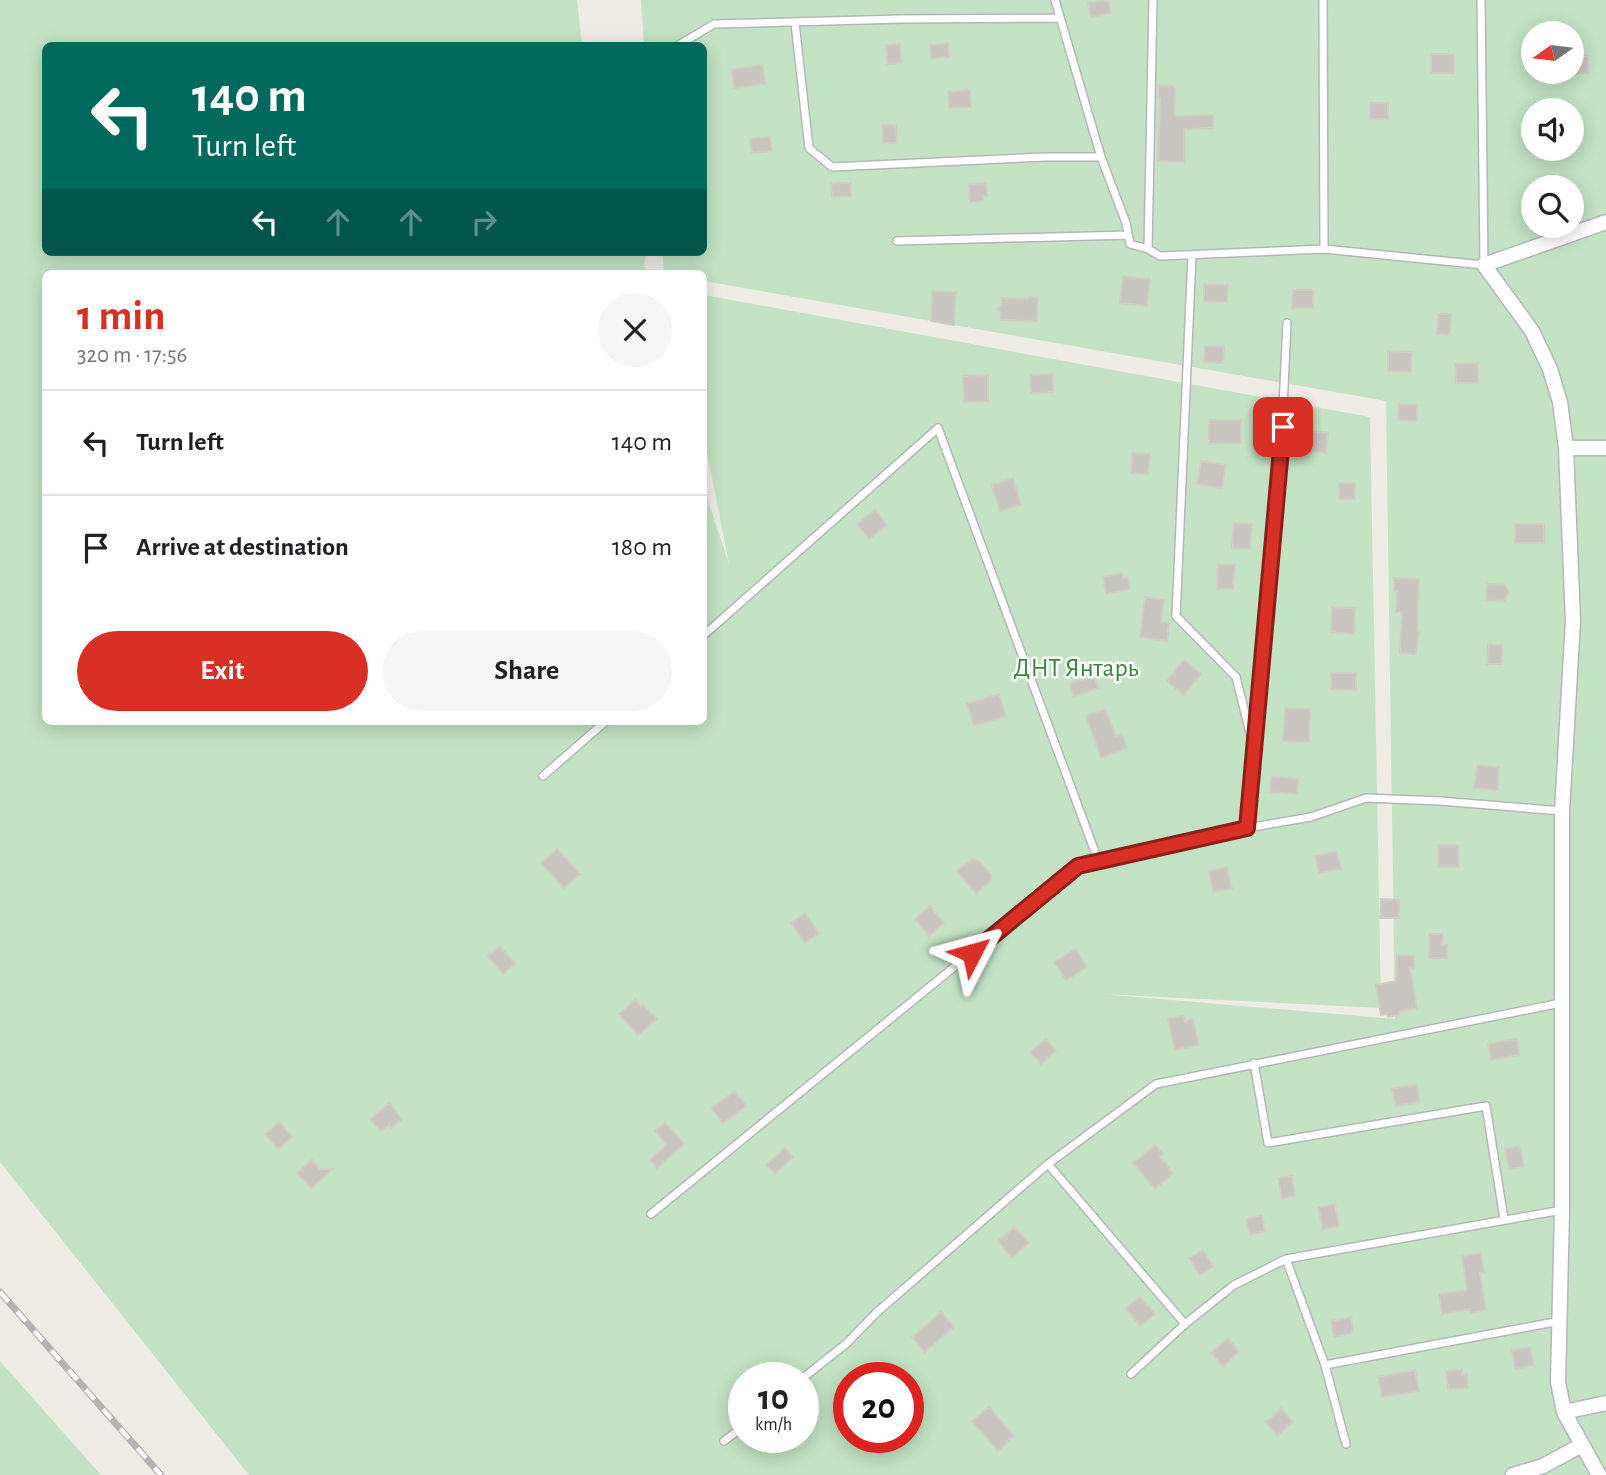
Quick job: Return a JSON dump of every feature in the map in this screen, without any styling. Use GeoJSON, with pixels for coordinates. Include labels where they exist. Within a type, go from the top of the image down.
{"type":"FeatureCollection","features":[{"type":"Feature","properties":{"kind":"street"},"geometry":{"type":"LineString","coordinates":[[1599,1475],[1564,1412],[1558,1382],[1562,1210],[1562,811],[1573,621],[1566,448],[1560,402],[1550,369],[1532,331],[1484,265],[1606,222]]}},
{"type":"Feature","properties":{"kind":"street"},"geometry":{"type":"LineString","coordinates":[[1566,448],[1606,448]]}},
{"type":"Feature","properties":{"kind":"street"},"geometry":{"type":"LineString","coordinates":[[1564,1412],[1606,1403]]}},
{"type":"Feature","properties":{"kind":"street"},"geometry":{"type":"LineString","coordinates":[[1513,1475],[1543,1466],[1582,1445]]}},
{"type":"Feature","properties":{"kind":"lane"},"geometry":{"type":"LineString","coordinates":[[1055,0],[1101,157],[1130,244],[1160,256],[1324,249],[1484,265],[1481,0]]}},
{"type":"Feature","properties":{"kind":"lane"},"geometry":{"type":"LineString","coordinates":[[1148,249],[1153,0]]}},
{"type":"Feature","properties":{"kind":"lane"},"geometry":{"type":"LineString","coordinates":[[1323,0],[1324,249]]}},
{"type":"Feature","properties":{"kind":"lane"},"geometry":{"type":"LineString","coordinates":[[684,42],[713,24],[1059,18]]}},
{"type":"Feature","properties":{"kind":"lane"},"geometry":{"type":"LineString","coordinates":[[795,23],[809,148],[832,167],[1101,157]]}},
{"type":"Feature","properties":{"kind":"lane"},"geometry":{"type":"LineString","coordinates":[[897,241],[1128,235]]}},
{"type":"Feature","properties":{"kind":"lane"},"geometry":{"type":"LineString","coordinates":[[1192,255],[1176,617],[1236,677],[1253,745]]}},
{"type":"Feature","properties":{"kind":"lane"},"geometry":{"type":"LineString","coordinates":[[1247,828],[1283,427],[1287,323]]}},
{"type":"Feature","properties":{"kind":"lane"},"geometry":{"type":"LineString","coordinates":[[707,632],[938,428],[1098,860]]}},
{"type":"Feature","properties":{"kind":"lane"},"geometry":{"type":"LineString","coordinates":[[543,776],[601,725]]}},
{"type":"Feature","properties":{"kind":"lane"},"geometry":{"type":"LineString","coordinates":[[651,1214],[1078,866],[1247,828],[1311,817],[1366,798],[1562,811]]}},
{"type":"Feature","properties":{"kind":"lane"},"geometry":{"type":"LineString","coordinates":[[819,1365],[1048,1164],[1156,1084],[1562,1003]]}},
{"type":"Feature","properties":{"kind":"lane"},"geometry":{"type":"LineString","coordinates":[[1254,1063],[1268,1143],[1486,1106],[1504,1220]]}},
{"type":"Feature","properties":{"kind":"lane"},"geometry":{"type":"LineString","coordinates":[[1048,1164],[1185,1324]]}},
{"type":"Feature","properties":{"kind":"lane"},"geometry":{"type":"LineString","coordinates":[[1131,1374],[1185,1324],[1234,1284],[1286,1259],[1562,1210]]}},
{"type":"Feature","properties":{"kind":"lane"},"geometry":{"type":"LineString","coordinates":[[1286,1259],[1325,1365],[1346,1444]]}},
{"type":"Feature","properties":{"kind":"lane"},"geometry":{"type":"LineString","coordinates":[[1325,1365],[1560,1321]]}},
{"type":"Feature","properties":{"kind":"lane"},"geometry":{"type":"LineString","coordinates":[[724,1441],[728,1438]]}},
{"type":"Feature","properties":{"kind":"green space","name":"ДНТ Янтарь"},"geometry":{"type":"Polygon","coordinates":[[[0,0],[577,0],[582,42],[42,42],[42,256],[646,256],[645,270],[42,270],[42,725],[707,725],[707,498],[729,564],[707,452],[707,296],[1370,417],[1381,1008],[1101,994],[1395,1019],[1386,401],[707,282],[707,270],[664,270],[662,256],[707,256],[707,42],[644,42],[641,0],[1606,0],[1606,1475],[249,1475],[0,1162],[0,0]]]}},
{"type":"Feature","properties":{"kind":"green space"},"geometry":{"type":"Polygon","coordinates":[[[0,1361],[101,1475],[0,1475],[0,1361]]]}},
{"type":"Feature","properties":{"kind":"building"},"geometry":{"type":"Polygon","coordinates":[[[1108,0],[1111,13],[1091,17],[1088,3],[1108,0]]]}},
{"type":"Feature","properties":{"kind":"building"},"geometry":{"type":"Polygon","coordinates":[[[948,43],[949,57],[931,59],[930,45],[948,43]]]}},
{"type":"Feature","properties":{"kind":"building"},"geometry":{"type":"Polygon","coordinates":[[[900,44],[901,63],[887,64],[886,45],[900,44]]]}},
{"type":"Feature","properties":{"kind":"building"},"geometry":{"type":"Polygon","coordinates":[[[1431,54],[1454,54],[1454,73],[1431,73],[1431,54]]]}},
{"type":"Feature","properties":{"kind":"building"},"geometry":{"type":"Polygon","coordinates":[[[1584,56],[1588,56],[1588,73],[1584,73],[1584,56]]]}},
{"type":"Feature","properties":{"kind":"building"},"geometry":{"type":"Polygon","coordinates":[[[763,65],[765,84],[734,88],[732,69],[763,65]]]}},
{"type":"Feature","properties":{"kind":"building"},"geometry":{"type":"Polygon","coordinates":[[[1158,85],[1175,86],[1176,116],[1213,115],[1213,128],[1184,129],[1184,162],[1158,161],[1158,85]]]}},
{"type":"Feature","properties":{"kind":"building"},"geometry":{"type":"Polygon","coordinates":[[[970,90],[971,107],[949,108],[948,92],[970,90]]]}},
{"type":"Feature","properties":{"kind":"building"},"geometry":{"type":"Polygon","coordinates":[[[1370,103],[1388,103],[1388,119],[1370,119],[1370,103]]]}},
{"type":"Feature","properties":{"kind":"building"},"geometry":{"type":"Polygon","coordinates":[[[882,125],[896,125],[897,143],[883,143],[882,125]]]}},
{"type":"Feature","properties":{"kind":"building"},"geometry":{"type":"Polygon","coordinates":[[[770,137],[772,151],[752,153],[750,139],[770,137]]]}},
{"type":"Feature","properties":{"kind":"building"},"geometry":{"type":"Polygon","coordinates":[[[851,183],[851,196],[832,197],[831,184],[851,183]]]}},
{"type":"Feature","properties":{"kind":"building"},"geometry":{"type":"Polygon","coordinates":[[[986,183],[987,196],[983,196],[983,201],[970,202],[969,184],[986,183]]]}},
{"type":"Feature","properties":{"kind":"building"},"geometry":{"type":"Polygon","coordinates":[[[1123,276],[1150,279],[1147,306],[1120,303],[1123,276]]]}},
{"type":"Feature","properties":{"kind":"building"},"geometry":{"type":"Polygon","coordinates":[[[1204,284],[1228,285],[1227,302],[1204,301],[1204,284]]]}},
{"type":"Feature","properties":{"kind":"building"},"geometry":{"type":"Polygon","coordinates":[[[1293,290],[1313,290],[1313,308],[1292,308],[1293,290]]]}},
{"type":"Feature","properties":{"kind":"building"},"geometry":{"type":"Polygon","coordinates":[[[932,291],[956,292],[954,325],[931,321],[932,291]]]}},
{"type":"Feature","properties":{"kind":"building"},"geometry":{"type":"Polygon","coordinates":[[[1038,297],[1037,321],[1001,320],[1001,312],[997,309],[1002,298],[1038,297]]]}},
{"type":"Feature","properties":{"kind":"building"},"geometry":{"type":"Polygon","coordinates":[[[1438,314],[1451,314],[1450,335],[1437,334],[1438,314]]]}},
{"type":"Feature","properties":{"kind":"building"},"geometry":{"type":"Polygon","coordinates":[[[1205,346],[1224,347],[1223,363],[1204,362],[1205,346]]]}},
{"type":"Feature","properties":{"kind":"building"},"geometry":{"type":"Polygon","coordinates":[[[1388,351],[1412,352],[1411,372],[1388,371],[1388,351]]]}},
{"type":"Feature","properties":{"kind":"building"},"geometry":{"type":"Polygon","coordinates":[[[1478,363],[1478,383],[1456,383],[1455,364],[1478,363]]]}},
{"type":"Feature","properties":{"kind":"building"},"geometry":{"type":"Polygon","coordinates":[[[1053,374],[1053,392],[1031,393],[1030,375],[1053,374]]]}},
{"type":"Feature","properties":{"kind":"building"},"geometry":{"type":"Polygon","coordinates":[[[988,375],[988,401],[964,402],[963,376],[988,375]]]}},
{"type":"Feature","properties":{"kind":"building"},"geometry":{"type":"Polygon","coordinates":[[[1399,404],[1417,405],[1417,421],[1398,420],[1399,404]]]}},
{"type":"Feature","properties":{"kind":"building"},"geometry":{"type":"Polygon","coordinates":[[[1209,420],[1241,420],[1241,443],[1209,444],[1209,420]]]}},
{"type":"Feature","properties":{"kind":"building"},"geometry":{"type":"Polygon","coordinates":[[[1303,430],[1328,433],[1326,453],[1301,450],[1303,430]]]}},
{"type":"Feature","properties":{"kind":"building"},"geometry":{"type":"Polygon","coordinates":[[[1132,453],[1150,454],[1148,474],[1131,473],[1132,453]]]}},
{"type":"Feature","properties":{"kind":"building"},"geometry":{"type":"Polygon","coordinates":[[[1201,461],[1226,465],[1222,488],[1197,484],[1201,461]]]}},
{"type":"Feature","properties":{"kind":"building"},"geometry":{"type":"Polygon","coordinates":[[[1013,478],[1021,505],[1000,511],[992,485],[1013,478]]]}},
{"type":"Feature","properties":{"kind":"building"},"geometry":{"type":"Polygon","coordinates":[[[1339,483],[1355,483],[1355,499],[1339,499],[1339,483]]]}},
{"type":"Feature","properties":{"kind":"building"},"geometry":{"type":"Polygon","coordinates":[[[875,510],[887,525],[869,539],[857,524],[875,510]]]}},
{"type":"Feature","properties":{"kind":"building"},"geometry":{"type":"Polygon","coordinates":[[[1234,523],[1252,524],[1250,549],[1232,548],[1234,523]]]}},
{"type":"Feature","properties":{"kind":"building"},"geometry":{"type":"Polygon","coordinates":[[[1515,524],[1544,524],[1544,543],[1515,543],[1515,524]]]}},
{"type":"Feature","properties":{"kind":"building"},"geometry":{"type":"Polygon","coordinates":[[[1218,564],[1235,565],[1233,589],[1217,589],[1218,564]]]}},
{"type":"Feature","properties":{"kind":"building"},"geometry":{"type":"Polygon","coordinates":[[[1122,573],[1123,578],[1128,577],[1130,589],[1106,594],[1103,577],[1122,573]]]}},
{"type":"Feature","properties":{"kind":"building"},"geometry":{"type":"Polygon","coordinates":[[[1394,578],[1419,579],[1419,632],[1416,654],[1400,653],[1402,612],[1396,612],[1397,591],[1394,591],[1394,578]]]}},
{"type":"Feature","properties":{"kind":"building"},"geometry":{"type":"Polygon","coordinates":[[[1487,584],[1505,585],[1509,593],[1504,601],[1486,600],[1487,584]]]}},
{"type":"Feature","properties":{"kind":"building"},"geometry":{"type":"Polygon","coordinates":[[[1145,597],[1164,600],[1161,622],[1169,623],[1167,641],[1140,637],[1145,597]]]}},
{"type":"Feature","properties":{"kind":"building"},"geometry":{"type":"Polygon","coordinates":[[[1332,607],[1355,608],[1354,634],[1331,632],[1332,607]]]}},
{"type":"Feature","properties":{"kind":"building"},"geometry":{"type":"Polygon","coordinates":[[[1488,644],[1502,645],[1501,664],[1487,664],[1488,644]]]}},
{"type":"Feature","properties":{"kind":"building"},"geometry":{"type":"Polygon","coordinates":[[[1184,660],[1201,674],[1184,695],[1167,681],[1184,660]]]}},
{"type":"Feature","properties":{"kind":"building"},"geometry":{"type":"Polygon","coordinates":[[[1331,673],[1356,673],[1356,690],[1331,689],[1331,673]]]}},
{"type":"Feature","properties":{"kind":"building"},"geometry":{"type":"Polygon","coordinates":[[[1094,676],[1099,688],[1074,696],[1070,684],[1094,676]]]}},
{"type":"Feature","properties":{"kind":"building"},"geometry":{"type":"Polygon","coordinates":[[[999,694],[1006,716],[974,726],[967,704],[999,694]]]}},
{"type":"Feature","properties":{"kind":"building"},"geometry":{"type":"Polygon","coordinates":[[[1285,708],[1310,709],[1309,742],[1283,741],[1285,708]]]}},
{"type":"Feature","properties":{"kind":"building"},"geometry":{"type":"Polygon","coordinates":[[[1105,709],[1116,736],[1122,734],[1127,748],[1101,758],[1086,716],[1105,709]]]}},
{"type":"Feature","properties":{"kind":"building"},"geometry":{"type":"Polygon","coordinates":[[[1477,765],[1499,767],[1498,790],[1474,788],[1477,765]]]}},
{"type":"Feature","properties":{"kind":"building"},"geometry":{"type":"Polygon","coordinates":[[[1271,777],[1298,779],[1297,794],[1270,792],[1271,777]]]}},
{"type":"Feature","properties":{"kind":"building"},"geometry":{"type":"Polygon","coordinates":[[[1438,845],[1458,845],[1459,867],[1438,867],[1438,845]]]}},
{"type":"Feature","properties":{"kind":"building"},"geometry":{"type":"Polygon","coordinates":[[[557,849],[580,874],[564,888],[541,863],[557,849]]]}},
{"type":"Feature","properties":{"kind":"building"},"geometry":{"type":"Polygon","coordinates":[[[1337,851],[1341,869],[1319,873],[1315,856],[1337,851]]]}},
{"type":"Feature","properties":{"kind":"building"},"geometry":{"type":"Polygon","coordinates":[[[972,859],[979,861],[991,874],[991,881],[976,894],[957,871],[972,859]]]}},
{"type":"Feature","properties":{"kind":"building"},"geometry":{"type":"Polygon","coordinates":[[[1227,867],[1232,889],[1213,892],[1209,871],[1227,867]]]}},
{"type":"Feature","properties":{"kind":"building"},"geometry":{"type":"Polygon","coordinates":[[[1381,899],[1399,900],[1399,918],[1380,918],[1381,899]]]}},
{"type":"Feature","properties":{"kind":"building"},"geometry":{"type":"Polygon","coordinates":[[[930,906],[944,923],[929,936],[915,919],[930,906]]]}},
{"type":"Feature","properties":{"kind":"building"},"geometry":{"type":"Polygon","coordinates":[[[805,913],[819,933],[805,943],[791,923],[805,913]]]}},
{"type":"Feature","properties":{"kind":"building"},"geometry":{"type":"Polygon","coordinates":[[[1429,934],[1443,934],[1442,945],[1447,945],[1447,958],[1429,958],[1429,934]]]}},
{"type":"Feature","properties":{"kind":"building"},"geometry":{"type":"Polygon","coordinates":[[[500,946],[515,964],[503,974],[488,956],[500,946]]]}},
{"type":"Feature","properties":{"kind":"building"},"geometry":{"type":"Polygon","coordinates":[[[1076,949],[1087,967],[1066,980],[1054,962],[1076,949]]]}},
{"type":"Feature","properties":{"kind":"building"},"geometry":{"type":"Polygon","coordinates":[[[1397,955],[1414,956],[1414,969],[1410,968],[1417,1008],[1388,1017],[1387,1014],[1381,1015],[1376,985],[1396,981],[1397,955]]]}},
{"type":"Feature","properties":{"kind":"building"},"geometry":{"type":"Polygon","coordinates":[[[635,1000],[640,1006],[643,1004],[657,1019],[638,1035],[619,1014],[635,1000]]]}},
{"type":"Feature","properties":{"kind":"building"},"geometry":{"type":"Polygon","coordinates":[[[1183,1016],[1185,1021],[1193,1019],[1199,1045],[1175,1050],[1168,1019],[1183,1016]]]}},
{"type":"Feature","properties":{"kind":"building"},"geometry":{"type":"Polygon","coordinates":[[[1046,1039],[1056,1051],[1041,1064],[1030,1052],[1046,1039]]]}},
{"type":"Feature","properties":{"kind":"building"},"geometry":{"type":"Polygon","coordinates":[[[1517,1039],[1519,1055],[1491,1060],[1488,1044],[1517,1039]]]}},
{"type":"Feature","properties":{"kind":"building"},"geometry":{"type":"Polygon","coordinates":[[[1417,1084],[1420,1102],[1396,1106],[1392,1089],[1417,1084]]]}},
{"type":"Feature","properties":{"kind":"building"},"geometry":{"type":"Polygon","coordinates":[[[735,1091],[746,1106],[723,1123],[712,1108],[735,1091]]]}},
{"type":"Feature","properties":{"kind":"building"},"geometry":{"type":"Polygon","coordinates":[[[389,1103],[402,1119],[391,1128],[389,1124],[380,1131],[370,1119],[389,1103]]]}},
{"type":"Feature","properties":{"kind":"building"},"geometry":{"type":"Polygon","coordinates":[[[279,1122],[292,1137],[278,1149],[265,1134],[279,1122]]]}},
{"type":"Feature","properties":{"kind":"building"},"geometry":{"type":"Polygon","coordinates":[[[665,1122],[684,1144],[657,1168],[650,1160],[667,1144],[655,1131],[665,1122]]]}},
{"type":"Feature","properties":{"kind":"building"},"geometry":{"type":"Polygon","coordinates":[[[1155,1145],[1163,1154],[1160,1157],[1173,1173],[1155,1189],[1133,1163],[1155,1145]]]}},
{"type":"Feature","properties":{"kind":"building"},"geometry":{"type":"Polygon","coordinates":[[[1520,1146],[1524,1167],[1509,1169],[1505,1149],[1520,1146]]]}},
{"type":"Feature","properties":{"kind":"building"},"geometry":{"type":"Polygon","coordinates":[[[785,1148],[793,1157],[775,1174],[766,1165],[785,1148]]]}},
{"type":"Feature","properties":{"kind":"building"},"geometry":{"type":"Polygon","coordinates":[[[312,1160],[320,1169],[333,1169],[311,1188],[297,1173],[312,1160]]]}},
{"type":"Feature","properties":{"kind":"building"},"geometry":{"type":"Polygon","coordinates":[[[1292,1176],[1295,1196],[1282,1199],[1278,1178],[1292,1176]]]}},
{"type":"Feature","properties":{"kind":"building"},"geometry":{"type":"Polygon","coordinates":[[[1335,1204],[1339,1226],[1323,1229],[1318,1207],[1335,1204]]]}},
{"type":"Feature","properties":{"kind":"building"},"geometry":{"type":"Polygon","coordinates":[[[1262,1215],[1265,1231],[1250,1235],[1246,1219],[1262,1215]]]}},
{"type":"Feature","properties":{"kind":"building"},"geometry":{"type":"Polygon","coordinates":[[[1014,1227],[1029,1243],[1012,1258],[998,1241],[1014,1227]]]}},
{"type":"Feature","properties":{"kind":"building"},"geometry":{"type":"Polygon","coordinates":[[[1203,1250],[1213,1267],[1200,1275],[1189,1258],[1203,1250]]]}},
{"type":"Feature","properties":{"kind":"building"},"geometry":{"type":"Polygon","coordinates":[[[1481,1253],[1484,1272],[1480,1273],[1486,1310],[1471,1313],[1470,1309],[1442,1314],[1439,1294],[1467,1290],[1462,1256],[1481,1253]]]}},
{"type":"Feature","properties":{"kind":"building"},"geometry":{"type":"Polygon","coordinates":[[[1140,1297],[1155,1314],[1140,1326],[1126,1308],[1140,1297]]]}},
{"type":"Feature","properties":{"kind":"building"},"geometry":{"type":"Polygon","coordinates":[[[941,1312],[954,1327],[925,1352],[912,1337],[941,1312]]]}},
{"type":"Feature","properties":{"kind":"building"},"geometry":{"type":"Polygon","coordinates":[[[1351,1317],[1351,1333],[1334,1337],[1331,1321],[1351,1317]]]}},
{"type":"Feature","properties":{"kind":"building"},"geometry":{"type":"Polygon","coordinates":[[[1228,1338],[1239,1352],[1223,1367],[1211,1353],[1228,1338]]]}},
{"type":"Feature","properties":{"kind":"building"},"geometry":{"type":"Polygon","coordinates":[[[1530,1347],[1534,1365],[1515,1369],[1512,1350],[1530,1347]]]}},
{"type":"Feature","properties":{"kind":"building"},"geometry":{"type":"Polygon","coordinates":[[[1415,1370],[1419,1391],[1382,1397],[1378,1377],[1415,1370]]]}},
{"type":"Feature","properties":{"kind":"building"},"geometry":{"type":"Polygon","coordinates":[[[1462,1370],[1462,1375],[1467,1374],[1468,1388],[1448,1389],[1446,1371],[1462,1370]]]}},
{"type":"Feature","properties":{"kind":"building"},"geometry":{"type":"Polygon","coordinates":[[[989,1407],[1014,1436],[998,1451],[972,1421],[989,1407]]]}},
{"type":"Feature","properties":{"kind":"building"},"geometry":{"type":"Polygon","coordinates":[[[1281,1408],[1293,1422],[1277,1435],[1266,1422],[1281,1408]]]}},
{"type":"Feature","properties":{"kind":"railway"},"geometry":{"type":"LineString","coordinates":[[0,1292],[161,1475]]}},
{"type":"Feature","properties":{"kind":"route"},"geometry":{"type":"LineString","coordinates":[[972,953],[1078,866],[1247,828],[1283,427]]}}]}
